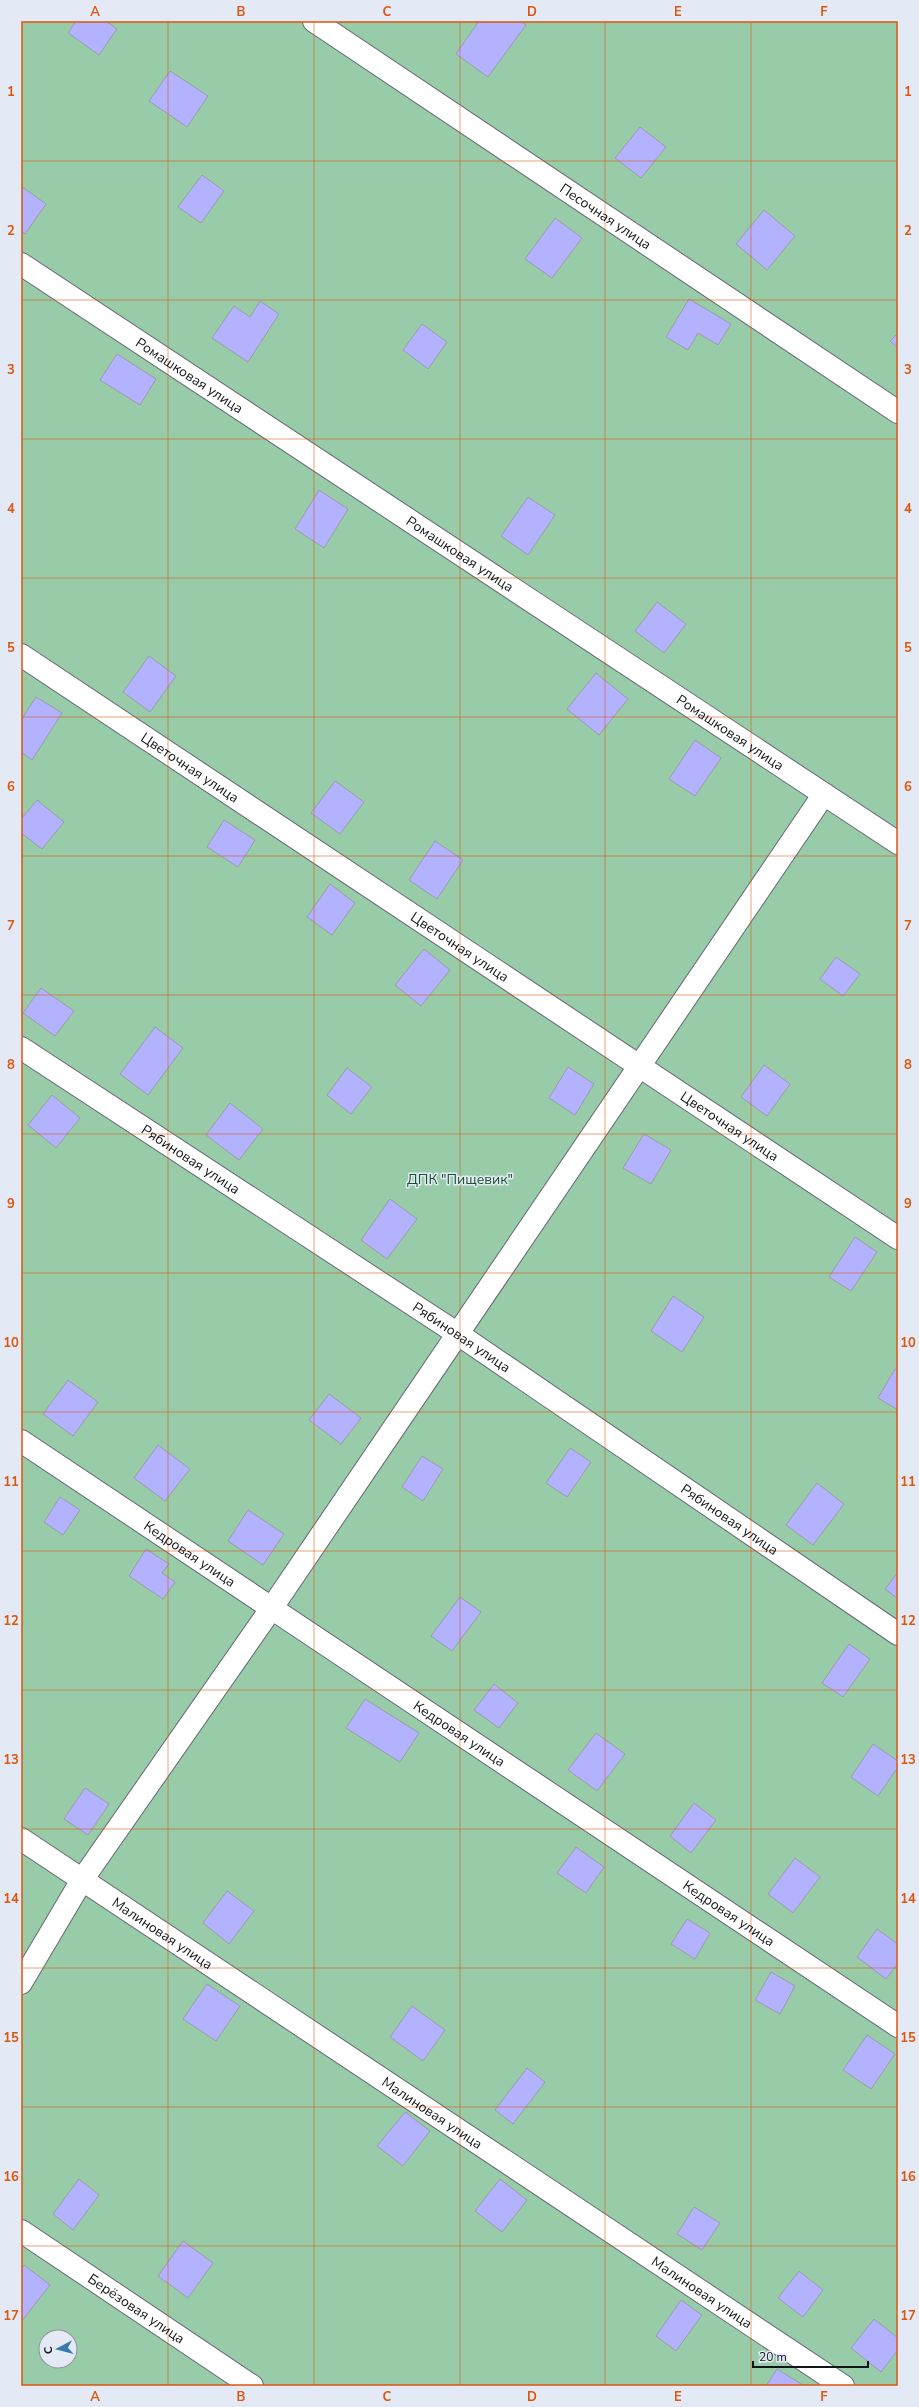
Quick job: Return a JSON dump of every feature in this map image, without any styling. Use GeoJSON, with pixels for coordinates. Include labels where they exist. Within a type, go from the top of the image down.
{"type":"FeatureCollection","features":[{"type":"Feature","properties":{"kind":"street","name":"Песочная улица"},"geometry":{"type":"LineString","coordinates":[[314,21],[898,412]]}},
{"type":"Feature","properties":{"kind":"street","name":"Ромашковая улица"},"geometry":{"type":"LineString","coordinates":[[21,264],[898,843]]}},
{"type":"Feature","properties":{"kind":"street","name":"Цветочная улица"},"geometry":{"type":"LineString","coordinates":[[21,655],[639,1064],[898,1238]]}},
{"type":"Feature","properties":{"kind":"street"},"geometry":{"type":"LineString","coordinates":[[21,1983],[82,1880],[271,1609],[639,1064],[824,794]]}},
{"type":"Feature","properties":{"kind":"street","name":"Рябиновая улица"},"geometry":{"type":"LineString","coordinates":[[21,1048],[458,1334],[898,1634]]}},
{"type":"Feature","properties":{"kind":"street","name":"Кедровая улица"},"geometry":{"type":"LineString","coordinates":[[21,1441],[898,2026]]}},
{"type":"Feature","properties":{"kind":"street","name":"Малиновая улица"},"geometry":{"type":"LineString","coordinates":[[21,1839],[843,2386]]}},
{"type":"Feature","properties":{"kind":"street","name":"Берёзовая улица"},"geometry":{"type":"LineString","coordinates":[[21,2231],[252,2386]]}},
{"type":"Feature","properties":{"kind":"green space","name":"ДПК \"Пищевик\""},"geometry":{"type":"Polygon","coordinates":[[[21,21],[898,21],[898,2386],[21,2386],[21,21]]]}},
{"type":"Feature","properties":{"kind":"building"},"geometry":{"type":"Polygon","coordinates":[[[76,21],[106,21],[117,29],[99,55],[68,33],[76,21]]]}},
{"type":"Feature","properties":{"kind":"building"},"geometry":{"type":"Polygon","coordinates":[[[479,21],[520,21],[526,25],[488,77],[456,54],[479,21]]]}},
{"type":"Feature","properties":{"kind":"building"},"geometry":{"type":"Polygon","coordinates":[[[170,71],[208,96],[187,127],[149,101],[170,71]]]}},
{"type":"Feature","properties":{"kind":"building"},"geometry":{"type":"Polygon","coordinates":[[[640,127],[666,147],[641,178],[615,158],[640,127]]]}},
{"type":"Feature","properties":{"kind":"building"},"geometry":{"type":"Polygon","coordinates":[[[202,175],[224,191],[201,223],[178,207],[202,175]]]}},
{"type":"Feature","properties":{"kind":"building"},"geometry":{"type":"Polygon","coordinates":[[[21,186],[46,204],[25,234],[21,231],[21,186]]]}},
{"type":"Feature","properties":{"kind":"building"},"geometry":{"type":"Polygon","coordinates":[[[764,210],[795,236],[767,270],[736,244],[764,210]]]}},
{"type":"Feature","properties":{"kind":"building"},"geometry":{"type":"Polygon","coordinates":[[[555,218],[582,238],[552,278],[525,259],[555,218]]]}},
{"type":"Feature","properties":{"kind":"building"},"geometry":{"type":"Polygon","coordinates":[[[689,299],[731,324],[718,345],[698,333],[688,350],[666,337],[689,299]]]}},
{"type":"Feature","properties":{"kind":"building"},"geometry":{"type":"Polygon","coordinates":[[[260,301],[279,314],[248,362],[212,338],[234,306],[250,317],[260,301]]]}},
{"type":"Feature","properties":{"kind":"building"},"geometry":{"type":"Polygon","coordinates":[[[422,324],[447,342],[428,369],[403,350],[422,324]]]}},
{"type":"Feature","properties":{"kind":"building"},"geometry":{"type":"Polygon","coordinates":[[[898,333],[898,348],[890,341],[898,333]]]}},
{"type":"Feature","properties":{"kind":"building"},"geometry":{"type":"Polygon","coordinates":[[[117,354],[156,379],[140,405],[100,380],[117,354]]]}},
{"type":"Feature","properties":{"kind":"building"},"geometry":{"type":"Polygon","coordinates":[[[319,490],[348,509],[324,548],[295,529],[319,490]]]}},
{"type":"Feature","properties":{"kind":"building"},"geometry":{"type":"Polygon","coordinates":[[[528,497],[555,515],[528,555],[501,536],[528,497]]]}},
{"type":"Feature","properties":{"kind":"building"},"geometry":{"type":"Polygon","coordinates":[[[657,602],[686,624],[664,653],[635,631],[657,602]]]}},
{"type":"Feature","properties":{"kind":"building"},"geometry":{"type":"Polygon","coordinates":[[[149,656],[176,676],[150,712],[123,692],[149,656]]]}},
{"type":"Feature","properties":{"kind":"building"},"geometry":{"type":"Polygon","coordinates":[[[596,673],[628,699],[599,735],[567,709],[596,673]]]}},
{"type":"Feature","properties":{"kind":"building"},"geometry":{"type":"Polygon","coordinates":[[[36,697],[62,713],[32,760],[21,752],[21,720],[36,697]]]}},
{"type":"Feature","properties":{"kind":"building"},"geometry":{"type":"Polygon","coordinates":[[[695,740],[721,758],[695,796],[669,779],[695,740]]]}},
{"type":"Feature","properties":{"kind":"building"},"geometry":{"type":"Polygon","coordinates":[[[335,781],[364,802],[340,834],[311,813],[335,781]]]}},
{"type":"Feature","properties":{"kind":"building"},"geometry":{"type":"Polygon","coordinates":[[[37,800],[64,822],[42,849],[21,833],[21,819],[37,800]]]}},
{"type":"Feature","properties":{"kind":"building"},"geometry":{"type":"Polygon","coordinates":[[[224,820],[255,840],[238,867],[207,847],[224,820]]]}},
{"type":"Feature","properties":{"kind":"building"},"geometry":{"type":"Polygon","coordinates":[[[435,841],[463,860],[437,899],[409,880],[435,841]]]}},
{"type":"Feature","properties":{"kind":"building"},"geometry":{"type":"Polygon","coordinates":[[[330,884],[355,903],[332,935],[307,917],[330,884]]]}},
{"type":"Feature","properties":{"kind":"building"},"geometry":{"type":"Polygon","coordinates":[[[424,949],[450,970],[421,1006],[395,985],[424,949]]]}},
{"type":"Feature","properties":{"kind":"building"},"geometry":{"type":"Polygon","coordinates":[[[836,957],[860,974],[843,996],[820,979],[836,957]]]}},
{"type":"Feature","properties":{"kind":"building"},"geometry":{"type":"Polygon","coordinates":[[[41,988],[74,1011],[55,1036],[23,1013],[41,988]]]}},
{"type":"Feature","properties":{"kind":"building"},"geometry":{"type":"Polygon","coordinates":[[[155,1027],[183,1048],[148,1095],[120,1074],[155,1027]]]}},
{"type":"Feature","properties":{"kind":"building"},"geometry":{"type":"Polygon","coordinates":[[[764,1065],[790,1084],[767,1116],[741,1097],[764,1065]]]}},
{"type":"Feature","properties":{"kind":"building"},"geometry":{"type":"Polygon","coordinates":[[[568,1067],[594,1084],[575,1115],[549,1098],[568,1067]]]}},
{"type":"Feature","properties":{"kind":"building"},"geometry":{"type":"Polygon","coordinates":[[[347,1068],[372,1087],[351,1114],[327,1095],[347,1068]]]}},
{"type":"Feature","properties":{"kind":"building"},"geometry":{"type":"Polygon","coordinates":[[[52,1095],[80,1118],[56,1148],[28,1125],[52,1095]]]}},
{"type":"Feature","properties":{"kind":"building"},"geometry":{"type":"Polygon","coordinates":[[[230,1103],[263,1129],[239,1160],[206,1135],[230,1103]]]}},
{"type":"Feature","properties":{"kind":"building"},"geometry":{"type":"Polygon","coordinates":[[[644,1134],[671,1150],[651,1184],[623,1168],[644,1134]]]}},
{"type":"Feature","properties":{"kind":"building"},"geometry":{"type":"Polygon","coordinates":[[[390,1199],[417,1219],[387,1259],[361,1240],[390,1199]]]}},
{"type":"Feature","properties":{"kind":"building"},"geometry":{"type":"Polygon","coordinates":[[[855,1237],[877,1252],[851,1291],[829,1277],[855,1237]]]}},
{"type":"Feature","properties":{"kind":"building"},"geometry":{"type":"Polygon","coordinates":[[[673,1296],[704,1317],[682,1352],[651,1331],[673,1296]]]}},
{"type":"Feature","properties":{"kind":"building"},"geometry":{"type":"Polygon","coordinates":[[[895,1369],[898,1370],[898,1410],[878,1398],[895,1369]]]}},
{"type":"Feature","properties":{"kind":"building"},"geometry":{"type":"Polygon","coordinates":[[[68,1380],[98,1402],[73,1436],[43,1414],[68,1380]]]}},
{"type":"Feature","properties":{"kind":"building"},"geometry":{"type":"Polygon","coordinates":[[[329,1394],[361,1418],[341,1444],[309,1420],[329,1394]]]}},
{"type":"Feature","properties":{"kind":"building"},"geometry":{"type":"Polygon","coordinates":[[[158,1445],[190,1469],[165,1501],[134,1478],[158,1445]]]}},
{"type":"Feature","properties":{"kind":"building"},"geometry":{"type":"Polygon","coordinates":[[[570,1448],[591,1462],[567,1497],[546,1483],[570,1448]]]}},
{"type":"Feature","properties":{"kind":"building"},"geometry":{"type":"Polygon","coordinates":[[[422,1456],[443,1469],[423,1501],[402,1487],[422,1456]]]}},
{"type":"Feature","properties":{"kind":"building"},"geometry":{"type":"Polygon","coordinates":[[[817,1483],[844,1504],[813,1545],[786,1525],[817,1483]]]}},
{"type":"Feature","properties":{"kind":"building"},"geometry":{"type":"Polygon","coordinates":[[[60,1497],[80,1510],[63,1535],[44,1522],[60,1497]]]}},
{"type":"Feature","properties":{"kind":"building"},"geometry":{"type":"Polygon","coordinates":[[[248,1510],[284,1534],[263,1565],[228,1541],[248,1510]]]}},
{"type":"Feature","properties":{"kind":"building"},"geometry":{"type":"Polygon","coordinates":[[[146,1549],[169,1564],[162,1573],[175,1582],[163,1599],[129,1576],[146,1549]]]}},
{"type":"Feature","properties":{"kind":"building"},"geometry":{"type":"Polygon","coordinates":[[[898,1572],[898,1599],[885,1589],[898,1572]]]}},
{"type":"Feature","properties":{"kind":"building"},"geometry":{"type":"Polygon","coordinates":[[[460,1597],[481,1612],[452,1651],[431,1636],[460,1597]]]}},
{"type":"Feature","properties":{"kind":"building"},"geometry":{"type":"Polygon","coordinates":[[[849,1644],[870,1659],[843,1697],[822,1683],[849,1644]]]}},
{"type":"Feature","properties":{"kind":"building"},"geometry":{"type":"Polygon","coordinates":[[[494,1684],[518,1703],[499,1728],[474,1710],[494,1684]]]}},
{"type":"Feature","properties":{"kind":"building"},"geometry":{"type":"Polygon","coordinates":[[[365,1699],[419,1733],[400,1762],[346,1728],[365,1699]]]}},
{"type":"Feature","properties":{"kind":"building"},"geometry":{"type":"Polygon","coordinates":[[[596,1733],[625,1754],[597,1791],[568,1770],[596,1733]]]}},
{"type":"Feature","properties":{"kind":"building"},"geometry":{"type":"Polygon","coordinates":[[[873,1744],[898,1761],[898,1767],[878,1796],[851,1777],[873,1744]]]}},
{"type":"Feature","properties":{"kind":"building"},"geometry":{"type":"Polygon","coordinates":[[[85,1788],[109,1804],[88,1835],[64,1819],[85,1788]]]}},
{"type":"Feature","properties":{"kind":"building"},"geometry":{"type":"Polygon","coordinates":[[[694,1803],[716,1820],[691,1853],[670,1836],[694,1803]]]}},
{"type":"Feature","properties":{"kind":"building"},"geometry":{"type":"Polygon","coordinates":[[[576,1847],[604,1867],[586,1893],[557,1873],[576,1847]]]}},
{"type":"Feature","properties":{"kind":"building"},"geometry":{"type":"Polygon","coordinates":[[[795,1858],[820,1877],[793,1913],[768,1894],[795,1858]]]}},
{"type":"Feature","properties":{"kind":"building"},"geometry":{"type":"Polygon","coordinates":[[[227,1891],[254,1911],[229,1944],[203,1923],[227,1891]]]}},
{"type":"Feature","properties":{"kind":"building"},"geometry":{"type":"Polygon","coordinates":[[[687,1919],[710,1933],[695,1959],[671,1944],[687,1919]]]}},
{"type":"Feature","properties":{"kind":"building"},"geometry":{"type":"Polygon","coordinates":[[[877,1929],[898,1944],[898,1963],[886,1979],[857,1957],[877,1929]]]}},
{"type":"Feature","properties":{"kind":"building"},"geometry":{"type":"Polygon","coordinates":[[[771,1972],[795,1986],[780,2014],[755,2000],[771,1972]]]}},
{"type":"Feature","properties":{"kind":"building"},"geometry":{"type":"Polygon","coordinates":[[[207,1984],[240,2006],[216,2041],[183,2019],[207,1984]]]}},
{"type":"Feature","properties":{"kind":"building"},"geometry":{"type":"Polygon","coordinates":[[[412,2006],[445,2030],[423,2061],[390,2037],[412,2006]]]}},
{"type":"Feature","properties":{"kind":"building"},"geometry":{"type":"Polygon","coordinates":[[[867,2035],[895,2054],[871,2089],[843,2070],[867,2035]]]}},
{"type":"Feature","properties":{"kind":"building"},"geometry":{"type":"Polygon","coordinates":[[[527,2068],[545,2082],[513,2124],[495,2110],[527,2068]]]}},
{"type":"Feature","properties":{"kind":"building"},"geometry":{"type":"Polygon","coordinates":[[[405,2112],[430,2131],[403,2166],[377,2146],[405,2112]]]}},
{"type":"Feature","properties":{"kind":"building"},"geometry":{"type":"Polygon","coordinates":[[[79,2179],[99,2195],[73,2230],[53,2214],[79,2179]]]}},
{"type":"Feature","properties":{"kind":"building"},"geometry":{"type":"Polygon","coordinates":[[[500,2179],[527,2200],[502,2232],[475,2211],[500,2179]]]}},
{"type":"Feature","properties":{"kind":"building"},"geometry":{"type":"Polygon","coordinates":[[[694,2207],[720,2223],[702,2250],[677,2234],[694,2207]]]}},
{"type":"Feature","properties":{"kind":"building"},"geometry":{"type":"Polygon","coordinates":[[[183,2241],[213,2263],[188,2298],[158,2276],[183,2241]]]}},
{"type":"Feature","properties":{"kind":"building"},"geometry":{"type":"Polygon","coordinates":[[[24,2265],[50,2285],[21,2322],[21,2269],[24,2265]]]}},
{"type":"Feature","properties":{"kind":"building"},"geometry":{"type":"Polygon","coordinates":[[[799,2271],[823,2290],[803,2317],[778,2298],[799,2271]]]}},
{"type":"Feature","properties":{"kind":"building"},"geometry":{"type":"Polygon","coordinates":[[[681,2300],[702,2315],[676,2351],[656,2336],[681,2300]]]}},
{"type":"Feature","properties":{"kind":"building"},"geometry":{"type":"Polygon","coordinates":[[[874,2319],[898,2338],[898,2350],[881,2372],[851,2348],[874,2319]]]}},
{"type":"Feature","properties":{"kind":"building"},"geometry":{"type":"Polygon","coordinates":[[[777,2369],[803,2385],[766,2386],[777,2369]]]}}]}
